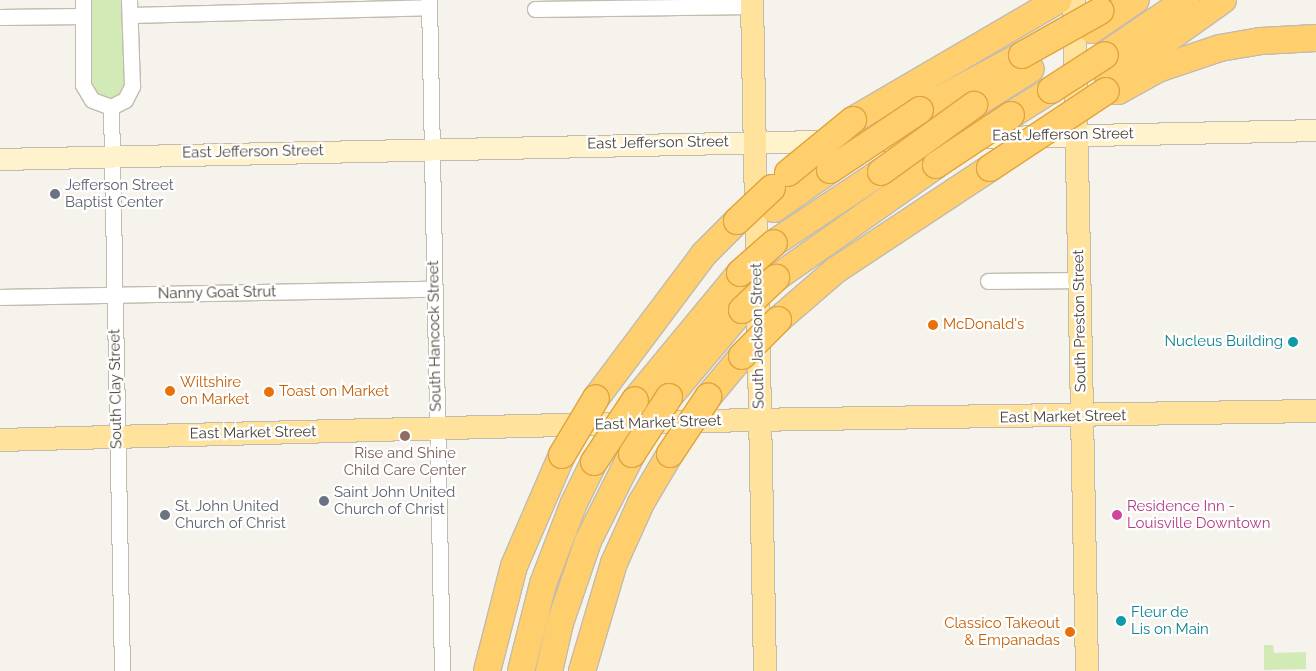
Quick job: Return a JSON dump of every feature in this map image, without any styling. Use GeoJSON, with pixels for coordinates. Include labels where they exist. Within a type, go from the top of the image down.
{"type":"FeatureCollection","features":[{"type":"Feature","properties":{"kind":"highway"},"geometry":{"type":"LineString","coordinates":[[487,671],[514,566],[562,455],[596,398],[704,254],[738,230],[853,120],[1058,0]]}},
{"type":"Feature","properties":{"kind":"highway"},"geometry":{"type":"LineString","coordinates":[[778,190],[830,170],[920,110],[1027,62],[1126,0]]}},
{"type":"Feature","properties":{"kind":"highway"},"geometry":{"type":"LineString","coordinates":[[1096,20],[1136,0]]}},
{"type":"Feature","properties":{"kind":"highway"},"geometry":{"type":"LineString","coordinates":[[549,671],[560,623],[582,556],[606,500],[632,454],[669,397],[742,310],[776,278],[936,165],[1186,0]]}},
{"type":"Feature","properties":{"kind":"highway"},"geometry":{"type":"LineString","coordinates":[[1106,91],[1110,81],[1223,0]]}},
{"type":"Feature","properties":{"kind":"highway"},"geometry":{"type":"LineString","coordinates":[[582,671],[614,562],[642,503],[670,454],[708,397],[742,356],[778,320],[836,270],[1106,91],[1118,91],[1158,69],[1220,48],[1260,41],[1316,38]]}},
{"type":"Feature","properties":{"kind":"highway"},"geometry":{"type":"LineString","coordinates":[[521,671],[551,560],[594,462],[635,400],[740,273],[774,243],[881,172],[974,106],[1027,62]]}},
{"type":"Feature","properties":{"kind":"main road","name":"South Preston Street"},"geometry":{"type":"LineString","coordinates":[[1074,0],[1087,671]]}},
{"type":"Feature","properties":{"kind":"main road","name":"South Jackson Street"},"geometry":{"type":"LineString","coordinates":[[752,3],[765,671]]}},
{"type":"Feature","properties":{"kind":"main road","name":"East Market Street"},"geometry":{"type":"LineString","coordinates":[[0,440],[117,435],[437,430],[760,420],[1316,411]]}},
{"type":"Feature","properties":{"kind":"street"},"geometry":{"type":"LineString","coordinates":[[83,0],[82,16],[86,95],[99,105],[111,108],[124,100],[132,86],[130,7],[429,4]]}},
{"type":"Feature","properties":{"kind":"street"},"geometry":{"type":"LineString","coordinates":[[535,9],[752,3]]}},
{"type":"Feature","properties":{"kind":"street","name":"South Hancock Street"},"geometry":{"type":"LineString","coordinates":[[429,4],[442,671]]}},
{"type":"Feature","properties":{"kind":"street"},"geometry":{"type":"LineString","coordinates":[[0,17],[82,16]]}},
{"type":"Feature","properties":{"kind":"street","name":"South Clay Street"},"geometry":{"type":"LineString","coordinates":[[111,108],[122,671]]}},
{"type":"Feature","properties":{"kind":"street","name":"East Jefferson Street"},"geometry":{"type":"LineString","coordinates":[[0,159],[1316,130]]}},
{"type":"Feature","properties":{"kind":"street"},"geometry":{"type":"LineString","coordinates":[[988,281],[1079,280]]}},
{"type":"Feature","properties":{"kind":"street","name":"Nanny Goat Strut"},"geometry":{"type":"LineString","coordinates":[[0,297],[435,288]]}},
{"type":"Feature","properties":{"kind":"green space"},"geometry":{"type":"Polygon","coordinates":[[[88,0],[123,0],[126,84],[123,93],[113,99],[104,100],[90,89],[88,0]]]}},
{"type":"Feature","properties":{"kind":"green space"},"geometry":{"type":"Polygon","coordinates":[[[1264,645],[1273,645],[1274,653],[1306,652],[1306,669],[1264,670],[1264,645]]]}},
{"type":"Feature","properties":{"kind":"place","name":"Jefferson Street Baptist Center"},"geometry":{"type":"Point","coordinates":[55,194]}},
{"type":"Feature","properties":{"kind":"place","name":"McDonald's"},"geometry":{"type":"Point","coordinates":[933,325]}},
{"type":"Feature","properties":{"kind":"place","name":"Nucleus Building"},"geometry":{"type":"Point","coordinates":[1293,342]}},
{"type":"Feature","properties":{"kind":"place","name":"Wiltshire on Market"},"geometry":{"type":"Point","coordinates":[170,391]}},
{"type":"Feature","properties":{"kind":"place","name":"Toast on Market"},"geometry":{"type":"Point","coordinates":[269,392]}},
{"type":"Feature","properties":{"kind":"place","name":"Rise and Shine Child Care Center"},"geometry":{"type":"Point","coordinates":[405,436]}},
{"type":"Feature","properties":{"kind":"place","name":"Saint John United Church of Christ"},"geometry":{"type":"Point","coordinates":[324,501]}},
{"type":"Feature","properties":{"kind":"place","name":"St. John United Church of Christ"},"geometry":{"type":"Point","coordinates":[165,515]}},
{"type":"Feature","properties":{"kind":"place","name":"Residence Inn - Louisville Downtown"},"geometry":{"type":"Point","coordinates":[1117,515]}},
{"type":"Feature","properties":{"kind":"place","name":"Fleur de Lis on Main"},"geometry":{"type":"Point","coordinates":[1121,621]}},
{"type":"Feature","properties":{"kind":"place","name":"Classico Takeout & Empanadas"},"geometry":{"type":"Point","coordinates":[1070,632]}}]}
